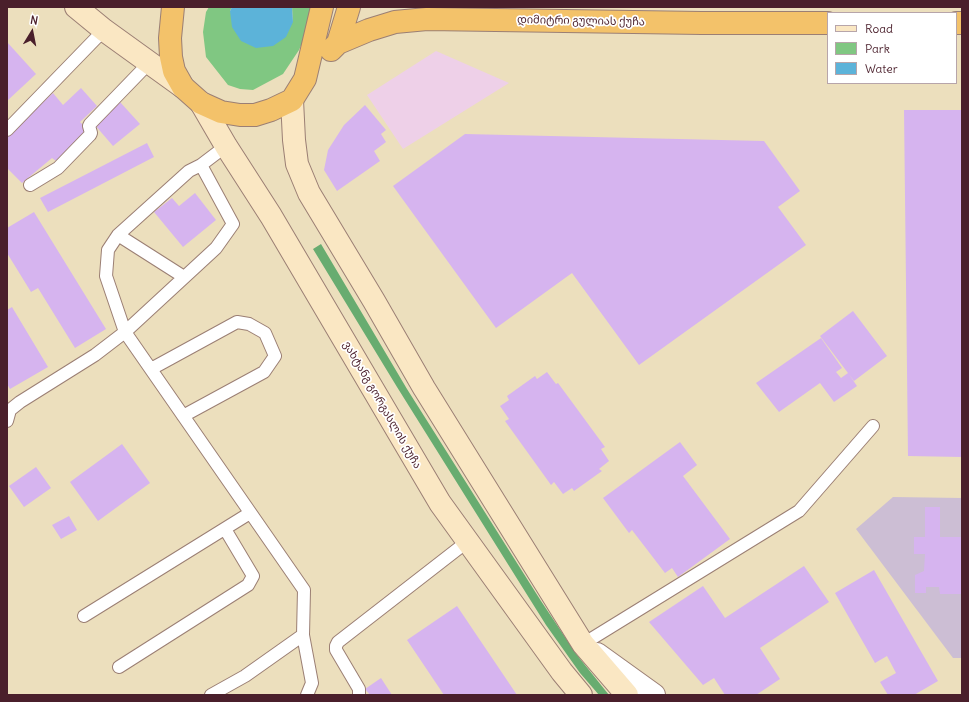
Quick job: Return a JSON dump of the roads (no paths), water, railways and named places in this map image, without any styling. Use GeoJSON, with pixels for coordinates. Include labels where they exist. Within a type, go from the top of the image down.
{"type":"FeatureCollection","features":[{"type":"Feature","properties":{"kind":"highway"},"geometry":{"type":"LineString","coordinates":[[173,7],[170,38],[171,57],[174,72],[183,87],[201,103],[221,112],[240,115],[255,115],[271,110],[292,100],[305,79],[338,43],[349,7]]}},
{"type":"Feature","properties":{"kind":"highway"},"geometry":{"type":"LineString","coordinates":[[305,79],[322,7]]}},
{"type":"Feature","properties":{"kind":"highway","name":"დიმიტრი გულიას ქუჩა"},"geometry":{"type":"LineString","coordinates":[[338,43],[369,30],[395,22],[427,19],[702,23],[827,23]]}},
{"type":"Feature","properties":{"kind":"street"},"geometry":{"type":"LineString","coordinates":[[76,7],[104,30],[183,87]]}},
{"type":"Feature","properties":{"kind":"street"},"geometry":{"type":"LineString","coordinates":[[292,100],[297,164],[309,193],[428,395],[583,644],[627,695]]}},
{"type":"Feature","properties":{"kind":"street","name":"ვახტანგ გორგასლის ქუჩა"},"geometry":{"type":"LineString","coordinates":[[201,103],[226,146],[271,216],[440,503],[562,672],[581,695]]}},
{"type":"Feature","properties":{"kind":"street"},"geometry":{"type":"LineString","coordinates":[[583,644],[654,695]]}},
{"type":"Feature","properties":{"kind":"lane"},"geometry":{"type":"LineString","coordinates":[[7,130],[104,30]]}},
{"type":"Feature","properties":{"kind":"lane"},"geometry":{"type":"LineString","coordinates":[[30,185],[58,168],[85,141],[91,133],[89,126],[90,124],[149,63]]}},
{"type":"Feature","properties":{"kind":"lane"},"geometry":{"type":"LineString","coordinates":[[226,146],[201,165],[189,171],[118,235],[108,250],[106,276],[126,332],[304,590],[304,635],[312,683],[307,695]]}},
{"type":"Feature","properties":{"kind":"lane"},"geometry":{"type":"LineString","coordinates":[[7,421],[10,410],[20,402],[95,355],[126,332],[216,248],[233,224],[201,165]]}},
{"type":"Feature","properties":{"kind":"lane"},"geometry":{"type":"LineString","coordinates":[[118,235],[184,277]]}},
{"type":"Feature","properties":{"kind":"lane"},"geometry":{"type":"LineString","coordinates":[[151,369],[237,322],[249,324],[264,333],[275,356],[264,372],[183,416]]}},
{"type":"Feature","properties":{"kind":"lane"},"geometry":{"type":"LineString","coordinates":[[583,644],[799,511],[873,426]]}},
{"type":"Feature","properties":{"kind":"lane"},"geometry":{"type":"LineString","coordinates":[[84,616],[250,513]]}},
{"type":"Feature","properties":{"kind":"lane"},"geometry":{"type":"LineString","coordinates":[[119,667],[248,585],[253,576],[225,529]]}},
{"type":"Feature","properties":{"kind":"lane"},"geometry":{"type":"LineString","coordinates":[[359,695],[359,689],[336,650],[338,642],[468,541]]}},
{"type":"Feature","properties":{"kind":"lane"},"geometry":{"type":"LineString","coordinates":[[211,695],[245,676],[304,635]]}},
{"type":"Feature","properties":{"kind":"water"},"geometry":{"type":"Polygon","coordinates":[[[232,7],[292,7],[293,22],[286,37],[273,46],[256,48],[241,41],[232,27],[230,11],[232,7]]]}}]}
